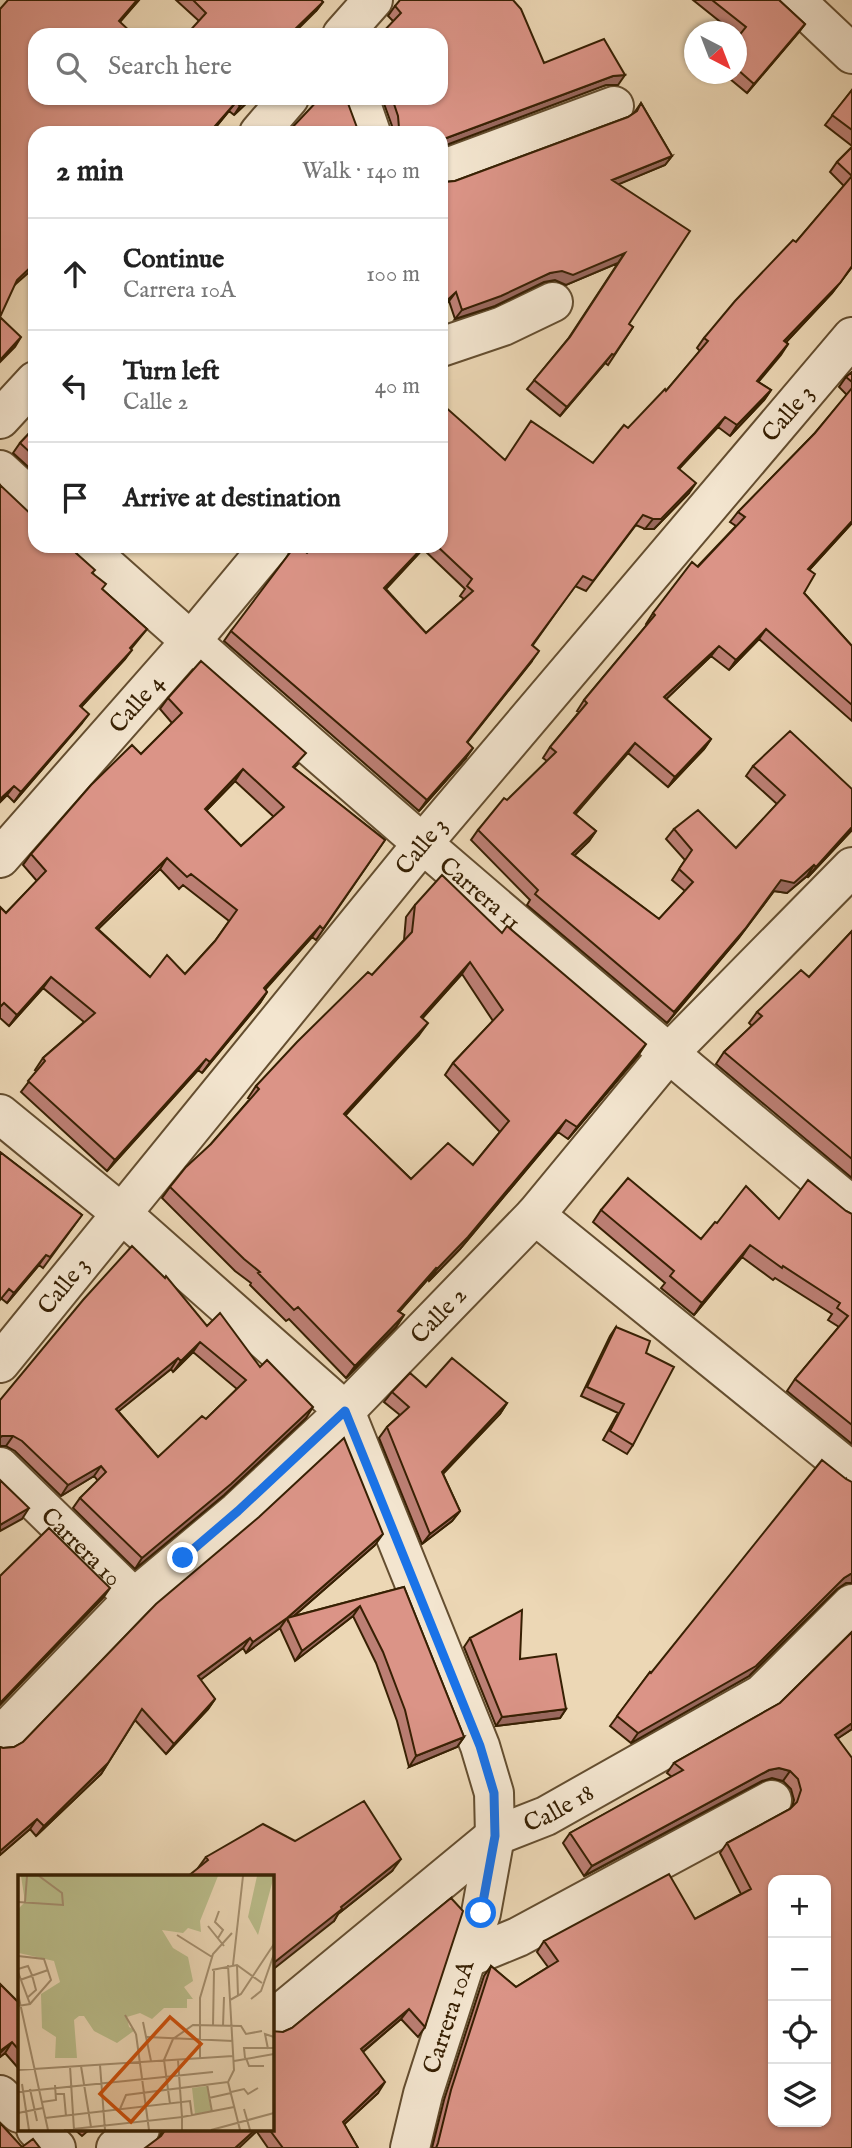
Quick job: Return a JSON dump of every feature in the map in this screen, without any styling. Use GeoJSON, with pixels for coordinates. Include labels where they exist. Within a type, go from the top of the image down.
{"type":"FeatureCollection","features":[{"type":"Feature","properties":{"kind":"street"},"geometry":{"type":"LineString","coordinates":[[795,0],[852,54]]}},
{"type":"Feature","properties":{"kind":"street"},"geometry":{"type":"LineString","coordinates":[[266,126],[283,105]]}},
{"type":"Feature","properties":{"kind":"street"},"geometry":{"type":"LineString","coordinates":[[361,105],[369,126]]}},
{"type":"Feature","properties":{"kind":"street"},"geometry":{"type":"LineString","coordinates":[[448,167],[614,106]]}},
{"type":"Feature","properties":{"kind":"street"},"geometry":{"type":"LineString","coordinates":[[448,345],[503,326],[553,302]]}},
{"type":"Feature","properties":{"kind":"street","name":"Calle 3"},"geometry":{"type":"LineString","coordinates":[[0,1363],[423,843],[852,337]]}},
{"type":"Feature","properties":{"kind":"street"},"geometry":{"type":"LineString","coordinates":[[0,419],[28,389]]}},
{"type":"Feature","properties":{"kind":"street"},"geometry":{"type":"LineString","coordinates":[[0,470],[28,496]]}},
{"type":"Feature","properties":{"kind":"street","name":"Carrera 11"},"geometry":{"type":"LineString","coordinates":[[92,553],[668,1054],[852,1206]]}},
{"type":"Feature","properties":{"kind":"street","name":"Calle 4"},"geometry":{"type":"LineString","coordinates":[[0,858],[191,641],[264,553]]}},
{"type":"Feature","properties":{"kind":"street","name":"Calle 2"},"geometry":{"type":"LineString","coordinates":[[0,1737],[134,1598],[238,1511],[345,1411],[535,1215],[668,1054],[852,867]]}},
{"type":"Feature","properties":{"kind":"street"},"geometry":{"type":"LineString","coordinates":[[0,1114],[121,1213],[345,1411]]}},
{"type":"Feature","properties":{"kind":"street"},"geometry":{"type":"LineString","coordinates":[[535,1215],[852,1472]]}},
{"type":"Feature","properties":{"kind":"street","name":"Carrera 10A"},"geometry":{"type":"LineString","coordinates":[[345,1411],[480,1746],[494,1793],[495,1836],[481,1913],[423,2094],[410,2148]]}},
{"type":"Feature","properties":{"kind":"street","name":"Carrera 10"},"geometry":{"type":"LineString","coordinates":[[0,1467],[134,1598]]}},
{"type":"Feature","properties":{"kind":"street","name":"Calle 18"},"geometry":{"type":"LineString","coordinates":[[273,2019],[495,1836],[546,1816],[762,1694],[852,1604]]}},
{"type":"Feature","properties":{"kind":"street"},"geometry":{"type":"LineString","coordinates":[[467,1958],[518,1937],[772,1800]]}},
{"type":"Feature","properties":{"kind":"street"},"geometry":{"type":"LineString","coordinates":[[0,2095],[18,2112]]}},
{"type":"Feature","properties":{"kind":"street"},"geometry":{"type":"LineString","coordinates":[[37,2130],[56,2148]]}},
{"type":"Feature","properties":{"kind":"street"},"geometry":{"type":"LineString","coordinates":[[116,2148],[139,2130]]}},
{"type":"Feature","properties":{"kind":"building"},"geometry":{"type":"Polygon","coordinates":[[[8,0],[137,0],[119,21],[126,28],[28,28],[28,105],[233,105],[215,126],[28,126],[28,270],[17,280],[0,317],[0,9],[8,0]]]}},
{"type":"Feature","properties":{"kind":"building"},"geometry":{"type":"Polygon","coordinates":[[[193,0],[323,2],[296,28],[192,28],[206,13],[193,0]]]}},
{"type":"Feature","properties":{"kind":"building"},"geometry":{"type":"Polygon","coordinates":[[[400,0],[513,0],[521,9],[544,63],[604,39],[625,75],[613,76],[448,137],[448,126],[399,126],[394,105],[448,105],[448,28],[387,28],[401,13],[395,6],[400,0]]]}},
{"type":"Feature","properties":{"kind":"building"},"geometry":{"type":"Polygon","coordinates":[[[712,0],[779,0],[805,24],[754,84],[747,78],[747,21],[738,21],[712,0]]]}},
{"type":"Feature","properties":{"kind":"building"},"geometry":{"type":"Polygon","coordinates":[[[852,90],[852,130],[832,115],[852,90]]]}},
{"type":"Feature","properties":{"kind":"building"},"geometry":{"type":"Polygon","coordinates":[[[641,103],[672,156],[612,180],[690,231],[629,324],[633,327],[614,355],[612,354],[567,407],[534,380],[570,337],[625,253],[573,275],[562,271],[550,273],[501,296],[462,310],[456,292],[448,299],[448,182],[628,117],[637,111],[641,103]]]}},
{"type":"Feature","properties":{"kind":"building"},"geometry":{"type":"Polygon","coordinates":[[[313,105],[349,105],[356,126],[294,126],[313,105]]]}},
{"type":"Feature","properties":{"kind":"building"},"geometry":{"type":"Polygon","coordinates":[[[852,147],[852,176],[837,162],[852,147]]]}},
{"type":"Feature","properties":{"kind":"building"},"geometry":{"type":"Polygon","coordinates":[[[852,176],[852,266],[840,283],[784,341],[788,344],[757,381],[771,390],[737,425],[725,417],[678,468],[696,483],[661,519],[643,515],[593,581],[583,576],[532,645],[539,651],[467,742],[473,748],[427,800],[231,631],[290,553],[417,553],[384,588],[426,633],[473,591],[467,586],[472,579],[444,553],[448,553],[448,409],[505,460],[531,421],[593,463],[624,425],[628,428],[665,389],[666,391],[708,341],[704,338],[735,301],[793,240],[796,242],[852,176]]]}},
{"type":"Feature","properties":{"kind":"building"},"geometry":{"type":"Polygon","coordinates":[[[0,317],[21,337],[0,360],[0,317]]]}},
{"type":"Feature","properties":{"kind":"building"},"geometry":{"type":"Polygon","coordinates":[[[852,388],[852,521],[808,569],[815,574],[804,593],[852,646],[852,705],[766,629],[736,660],[719,646],[664,697],[711,739],[675,777],[635,743],[574,813],[596,831],[572,854],[659,919],[693,882],[679,869],[692,850],[674,829],[698,810],[736,848],[785,795],[753,766],[790,731],[852,789],[852,827],[816,867],[814,865],[794,883],[781,880],[745,929],[674,1012],[535,894],[538,890],[478,830],[504,798],[507,800],[556,752],[550,747],[587,703],[584,700],[655,615],[653,613],[692,562],[698,567],[745,517],[738,512],[815,433],[852,388]]]}},
{"type":"Feature","properties":{"kind":"building"},"geometry":{"type":"Polygon","coordinates":[[[28,434],[28,450],[20,443],[28,434]]]}},
{"type":"Feature","properties":{"kind":"building"},"geometry":{"type":"Polygon","coordinates":[[[0,485],[28,511],[28,553],[76,553],[95,570],[92,573],[106,584],[102,589],[147,629],[130,648],[132,650],[80,706],[89,714],[21,792],[14,786],[0,799],[0,485]]]}},
{"type":"Feature","properties":{"kind":"building"},"geometry":{"type":"Polygon","coordinates":[[[201,661],[306,753],[293,767],[385,840],[323,929],[320,926],[264,988],[267,992],[210,1062],[206,1059],[115,1160],[28,1081],[45,1061],[43,1058],[95,1013],[51,977],[17,1015],[4,1003],[0,1007],[0,907],[6,913],[46,871],[31,854],[91,785],[132,745],[141,754],[182,713],[168,698],[201,661]],[[243,769],[205,809],[241,846],[284,807],[243,769]],[[167,858],[96,928],[150,977],[167,955],[185,974],[215,941],[237,910],[191,874],[187,877],[167,858]]]}},
{"type":"Feature","properties":{"kind":"building"},"geometry":{"type":"Polygon","coordinates":[[[442,875],[502,933],[507,926],[646,1044],[577,1127],[566,1120],[468,1237],[398,1311],[404,1315],[355,1366],[298,1307],[294,1310],[258,1273],[260,1272],[170,1187],[186,1167],[211,1144],[259,1089],[256,1086],[297,1042],[368,972],[372,975],[412,932],[415,905],[442,875]],[[470,962],[421,1017],[428,1023],[344,1114],[411,1179],[448,1143],[473,1165],[509,1121],[453,1063],[503,1010],[470,962]]]}},
{"type":"Feature","properties":{"kind":"building"},"geometry":{"type":"Polygon","coordinates":[[[852,931],[852,1159],[724,1052],[762,1016],[757,1012],[801,970],[809,977],[852,931]]]}},
{"type":"Feature","properties":{"kind":"building"},"geometry":{"type":"Polygon","coordinates":[[[0,1152],[82,1215],[50,1257],[46,1255],[14,1293],[9,1289],[0,1300],[0,1152]]]}},
{"type":"Feature","properties":{"kind":"building"},"geometry":{"type":"Polygon","coordinates":[[[628,1178],[701,1239],[746,1186],[779,1219],[808,1180],[852,1214],[852,1425],[795,1379],[848,1316],[837,1308],[840,1303],[750,1245],[702,1303],[670,1276],[674,1271],[601,1210],[628,1178]]]}},
{"type":"Feature","properties":{"kind":"building"},"geometry":{"type":"Polygon","coordinates":[[[132,1246],[165,1278],[166,1276],[207,1326],[220,1313],[260,1367],[267,1360],[313,1407],[231,1484],[142,1558],[80,1498],[106,1472],[101,1466],[68,1485],[22,1441],[13,1436],[0,1437],[0,1400],[132,1246]],[[200,1342],[181,1361],[178,1358],[116,1409],[158,1457],[202,1416],[206,1419],[246,1380],[200,1342]]]}},
{"type":"Feature","properties":{"kind":"building"},"geometry":{"type":"Polygon","coordinates":[[[616,1327],[650,1341],[646,1353],[674,1367],[633,1445],[610,1431],[624,1404],[587,1387],[616,1327]]]}},
{"type":"Feature","properties":{"kind":"building"},"geometry":{"type":"Polygon","coordinates":[[[452,1358],[507,1403],[442,1472],[460,1511],[430,1534],[387,1427],[409,1407],[392,1392],[410,1373],[426,1387],[452,1358]]]}},
{"type":"Feature","properties":{"kind":"building"},"geometry":{"type":"Polygon","coordinates":[[[344,1438],[383,1534],[287,1618],[253,1642],[250,1638],[198,1676],[215,1699],[174,1744],[142,1709],[108,1763],[44,1826],[37,1819],[0,1851],[0,1747],[14,1747],[23,1742],[156,1604],[259,1517],[344,1438]]]}},
{"type":"Feature","properties":{"kind":"building"},"geometry":{"type":"Polygon","coordinates":[[[822,1460],[852,1482],[852,1573],[756,1666],[638,1733],[617,1716],[822,1460]]]}},
{"type":"Feature","properties":{"kind":"building"},"geometry":{"type":"Polygon","coordinates":[[[0,1480],[29,1508],[0,1525],[0,1480]]]}},
{"type":"Feature","properties":{"kind":"building"},"geometry":{"type":"Polygon","coordinates":[[[49,1528],[110,1588],[0,1703],[0,1576],[49,1528]]]}},
{"type":"Feature","properties":{"kind":"building"},"geometry":{"type":"Polygon","coordinates":[[[404,1587],[464,1737],[416,1756],[405,1710],[383,1652],[360,1606],[302,1651],[287,1618],[404,1587]]]}},
{"type":"Feature","properties":{"kind":"building"},"geometry":{"type":"Polygon","coordinates":[[[522,1610],[520,1659],[556,1654],[566,1709],[502,1717],[470,1638],[522,1610]]]}},
{"type":"Feature","properties":{"kind":"building"},"geometry":{"type":"Polygon","coordinates":[[[852,1632],[852,1723],[835,1735],[852,1758],[852,2148],[436,2148],[451,2090],[491,1966],[516,1987],[558,1961],[544,1941],[669,1874],[695,1919],[751,1889],[727,1843],[790,1809],[797,1802],[801,1790],[798,1779],[790,1771],[779,1768],[769,1770],[592,1866],[570,1833],[683,1770],[674,1763],[780,1703],[852,1632]]]}},
{"type":"Feature","properties":{"kind":"building"},"geometry":{"type":"Polygon","coordinates":[[[364,1801],[401,1859],[273,1963],[273,1875],[189,1875],[208,1860],[206,1857],[263,1824],[295,1841],[364,1801]]]}},
{"type":"Feature","properties":{"kind":"building"},"geometry":{"type":"Polygon","coordinates":[[[451,1898],[463,1911],[425,2027],[409,2009],[361,2049],[385,2082],[343,2122],[358,2148],[283,2148],[270,2130],[273,2130],[273,2031],[283,2032],[292,2028],[451,1898]]]}},
{"type":"Feature","properties":{"kind":"building"},"geometry":{"type":"Polygon","coordinates":[[[0,1984],[18,2002],[18,2049],[12,2042],[0,2051],[0,1984]]]}},
{"type":"Feature","properties":{"kind":"building"},"geometry":{"type":"Polygon","coordinates":[[[0,2123],[22,2147],[33,2139],[40,2148],[0,2148],[0,2123]]]}},
{"type":"Feature","properties":{"kind":"building"},"geometry":{"type":"Polygon","coordinates":[[[165,2130],[255,2130],[235,2148],[145,2148],[165,2130]]]}},
{"type":"Feature","properties":{"kind":"route"},"geometry":{"type":"LineString","coordinates":[[183,1558],[238,1511],[345,1411],[480,1746],[494,1793],[495,1836],[481,1913]]}}]}
